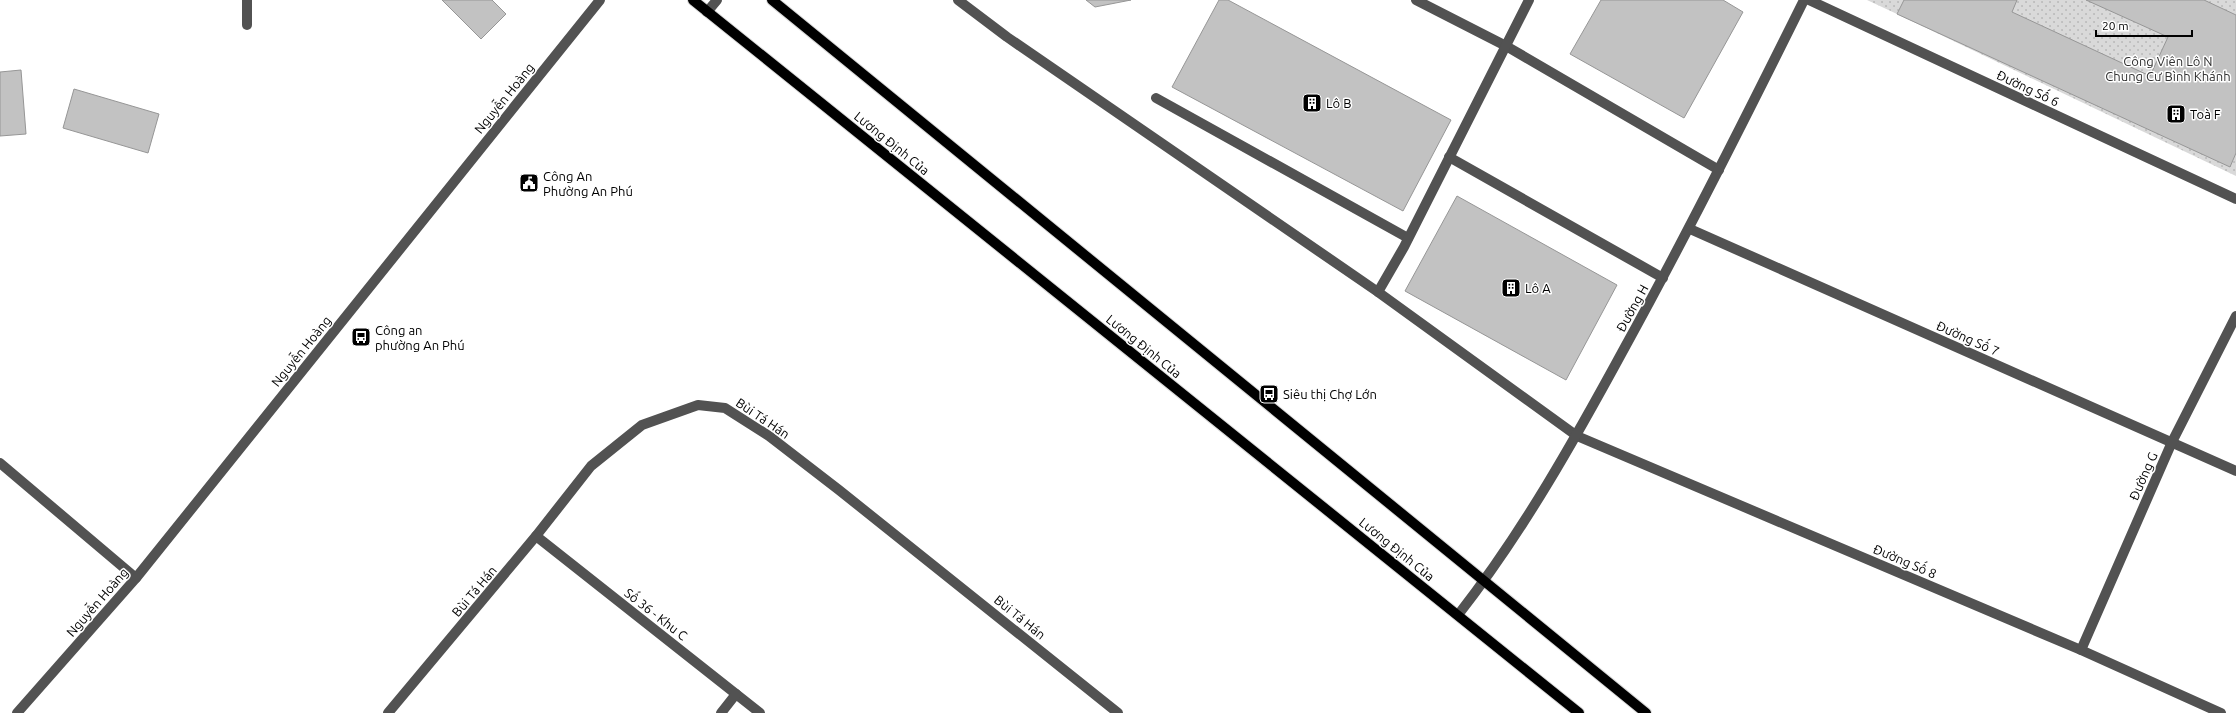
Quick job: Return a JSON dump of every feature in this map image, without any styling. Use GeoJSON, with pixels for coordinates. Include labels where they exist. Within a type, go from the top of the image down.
{"type":"FeatureCollection","features":[{"type":"Feature","properties":{"kind":"main road","name":"Lương Định Của"},"geometry":{"type":"LineString","coordinates":[[693,0],[1579,713]]}},
{"type":"Feature","properties":{"kind":"main road"},"geometry":{"type":"LineString","coordinates":[[772,0],[1646,713]]}},
{"type":"Feature","properties":{"kind":"street"},"geometry":{"type":"LineString","coordinates":[[247,0],[247,25]]}},
{"type":"Feature","properties":{"kind":"street","name":"Nguyễn Hoàng"},"geometry":{"type":"LineString","coordinates":[[17,713],[136,578],[600,0]]}},
{"type":"Feature","properties":{"kind":"street"},"geometry":{"type":"LineString","coordinates":[[707,12],[717,0]]}},
{"type":"Feature","properties":{"kind":"street","name":"Đường Số 8"},"geometry":{"type":"LineString","coordinates":[[958,0],[1007,37],[1378,292],[1577,436],[2081,650],[2221,713]]}},
{"type":"Feature","properties":{"kind":"street"},"geometry":{"type":"LineString","coordinates":[[1416,0],[1506,46],[1719,170]]}},
{"type":"Feature","properties":{"kind":"street"},"geometry":{"type":"LineString","coordinates":[[1378,292],[1450,157],[1529,0]]}},
{"type":"Feature","properties":{"kind":"street","name":"Đường H"},"geometry":{"type":"LineString","coordinates":[[1458,615],[1485,581],[1577,436],[1690,229],[1804,0]]}},
{"type":"Feature","properties":{"kind":"street","name":"Đường Số 6"},"geometry":{"type":"LineString","coordinates":[[1809,0],[2236,199]]}},
{"type":"Feature","properties":{"kind":"street"},"geometry":{"type":"LineString","coordinates":[[1156,98],[1408,238]]}},
{"type":"Feature","properties":{"kind":"street"},"geometry":{"type":"LineString","coordinates":[[1450,157],[1663,278]]}},
{"type":"Feature","properties":{"kind":"street","name":"Đường Số 7"},"geometry":{"type":"LineString","coordinates":[[1690,229],[2236,471]]}},
{"type":"Feature","properties":{"kind":"street","name":"Đường G"},"geometry":{"type":"LineString","coordinates":[[2081,650],[2172,442],[2236,316]]}},
{"type":"Feature","properties":{"kind":"street","name":"Bùi Tá Hán"},"geometry":{"type":"LineString","coordinates":[[388,713],[536,536],[591,466],[642,425],[698,405],[725,408],[748,421],[800,459],[1118,713]]}},
{"type":"Feature","properties":{"kind":"street"},"geometry":{"type":"LineString","coordinates":[[0,463],[136,578]]}},
{"type":"Feature","properties":{"kind":"street","name":"Số 36 - Khu C"},"geometry":{"type":"LineString","coordinates":[[536,536],[760,713]]}},
{"type":"Feature","properties":{"kind":"street"},"geometry":{"type":"LineString","coordinates":[[721,713],[736,694]]}},
{"type":"Feature","properties":{"kind":"green space","name":"Công Viên Lô N Chung Cư Bình Khánh"},"geometry":{"type":"Polygon","coordinates":[[[1867,0],[2236,0],[2236,176],[1897,14],[1867,0]]]}},
{"type":"Feature","properties":{"kind":"building"},"geometry":{"type":"Polygon","coordinates":[[[442,0],[492,0],[506,14],[481,39],[442,0]]]}},
{"type":"Feature","properties":{"kind":"building"},"geometry":{"type":"Polygon","coordinates":[[[1086,0],[1131,0],[1095,7],[1086,0]]]}},
{"type":"Feature","properties":{"kind":"building","name":"Lô B"},"geometry":{"type":"Polygon","coordinates":[[[1219,0],[1228,0],[1451,120],[1403,211],[1172,87],[1219,0]]]}},
{"type":"Feature","properties":{"kind":"building"},"geometry":{"type":"Polygon","coordinates":[[[1601,0],[1723,0],[1743,12],[1684,118],[1570,54],[1601,0]]]}},
{"type":"Feature","properties":{"kind":"building","name":"Công Viên Lô N Chung Cư Bình Khánh"},"geometry":{"type":"Polygon","coordinates":[[[1904,0],[2017,0],[2012,12],[2150,76],[2168,37],[2086,0],[2204,0],[2236,15],[2236,153],[2230,167],[1897,14],[1904,0]]]}},
{"type":"Feature","properties":{"kind":"building"},"geometry":{"type":"Polygon","coordinates":[[[21,70],[26,134],[0,136],[0,72],[21,70]]]}},
{"type":"Feature","properties":{"kind":"building"},"geometry":{"type":"Polygon","coordinates":[[[74,89],[159,114],[148,153],[63,128],[74,89]]]}},
{"type":"Feature","properties":{"kind":"building","name":"Lô A"},"geometry":{"type":"Polygon","coordinates":[[[1457,196],[1617,285],[1566,380],[1405,291],[1457,196]]]}},
{"type":"Feature","properties":{"kind":"place","name":"Lô B"},"geometry":{"type":"Point","coordinates":[1312,103]}},
{"type":"Feature","properties":{"kind":"place","name":"Toà F"},"geometry":{"type":"Point","coordinates":[2176,114]}},
{"type":"Feature","properties":{"kind":"place","name":"Công An Phường An Phú"},"geometry":{"type":"Point","coordinates":[529,183]}},
{"type":"Feature","properties":{"kind":"place","name":"Lô A"},"geometry":{"type":"Point","coordinates":[1511,288]}},
{"type":"Feature","properties":{"kind":"place","name":"Công an phường An Phú"},"geometry":{"type":"Point","coordinates":[361,337]}},
{"type":"Feature","properties":{"kind":"place","name":"Siêu thị Chợ Lớn"},"geometry":{"type":"Point","coordinates":[1269,394]}}]}
